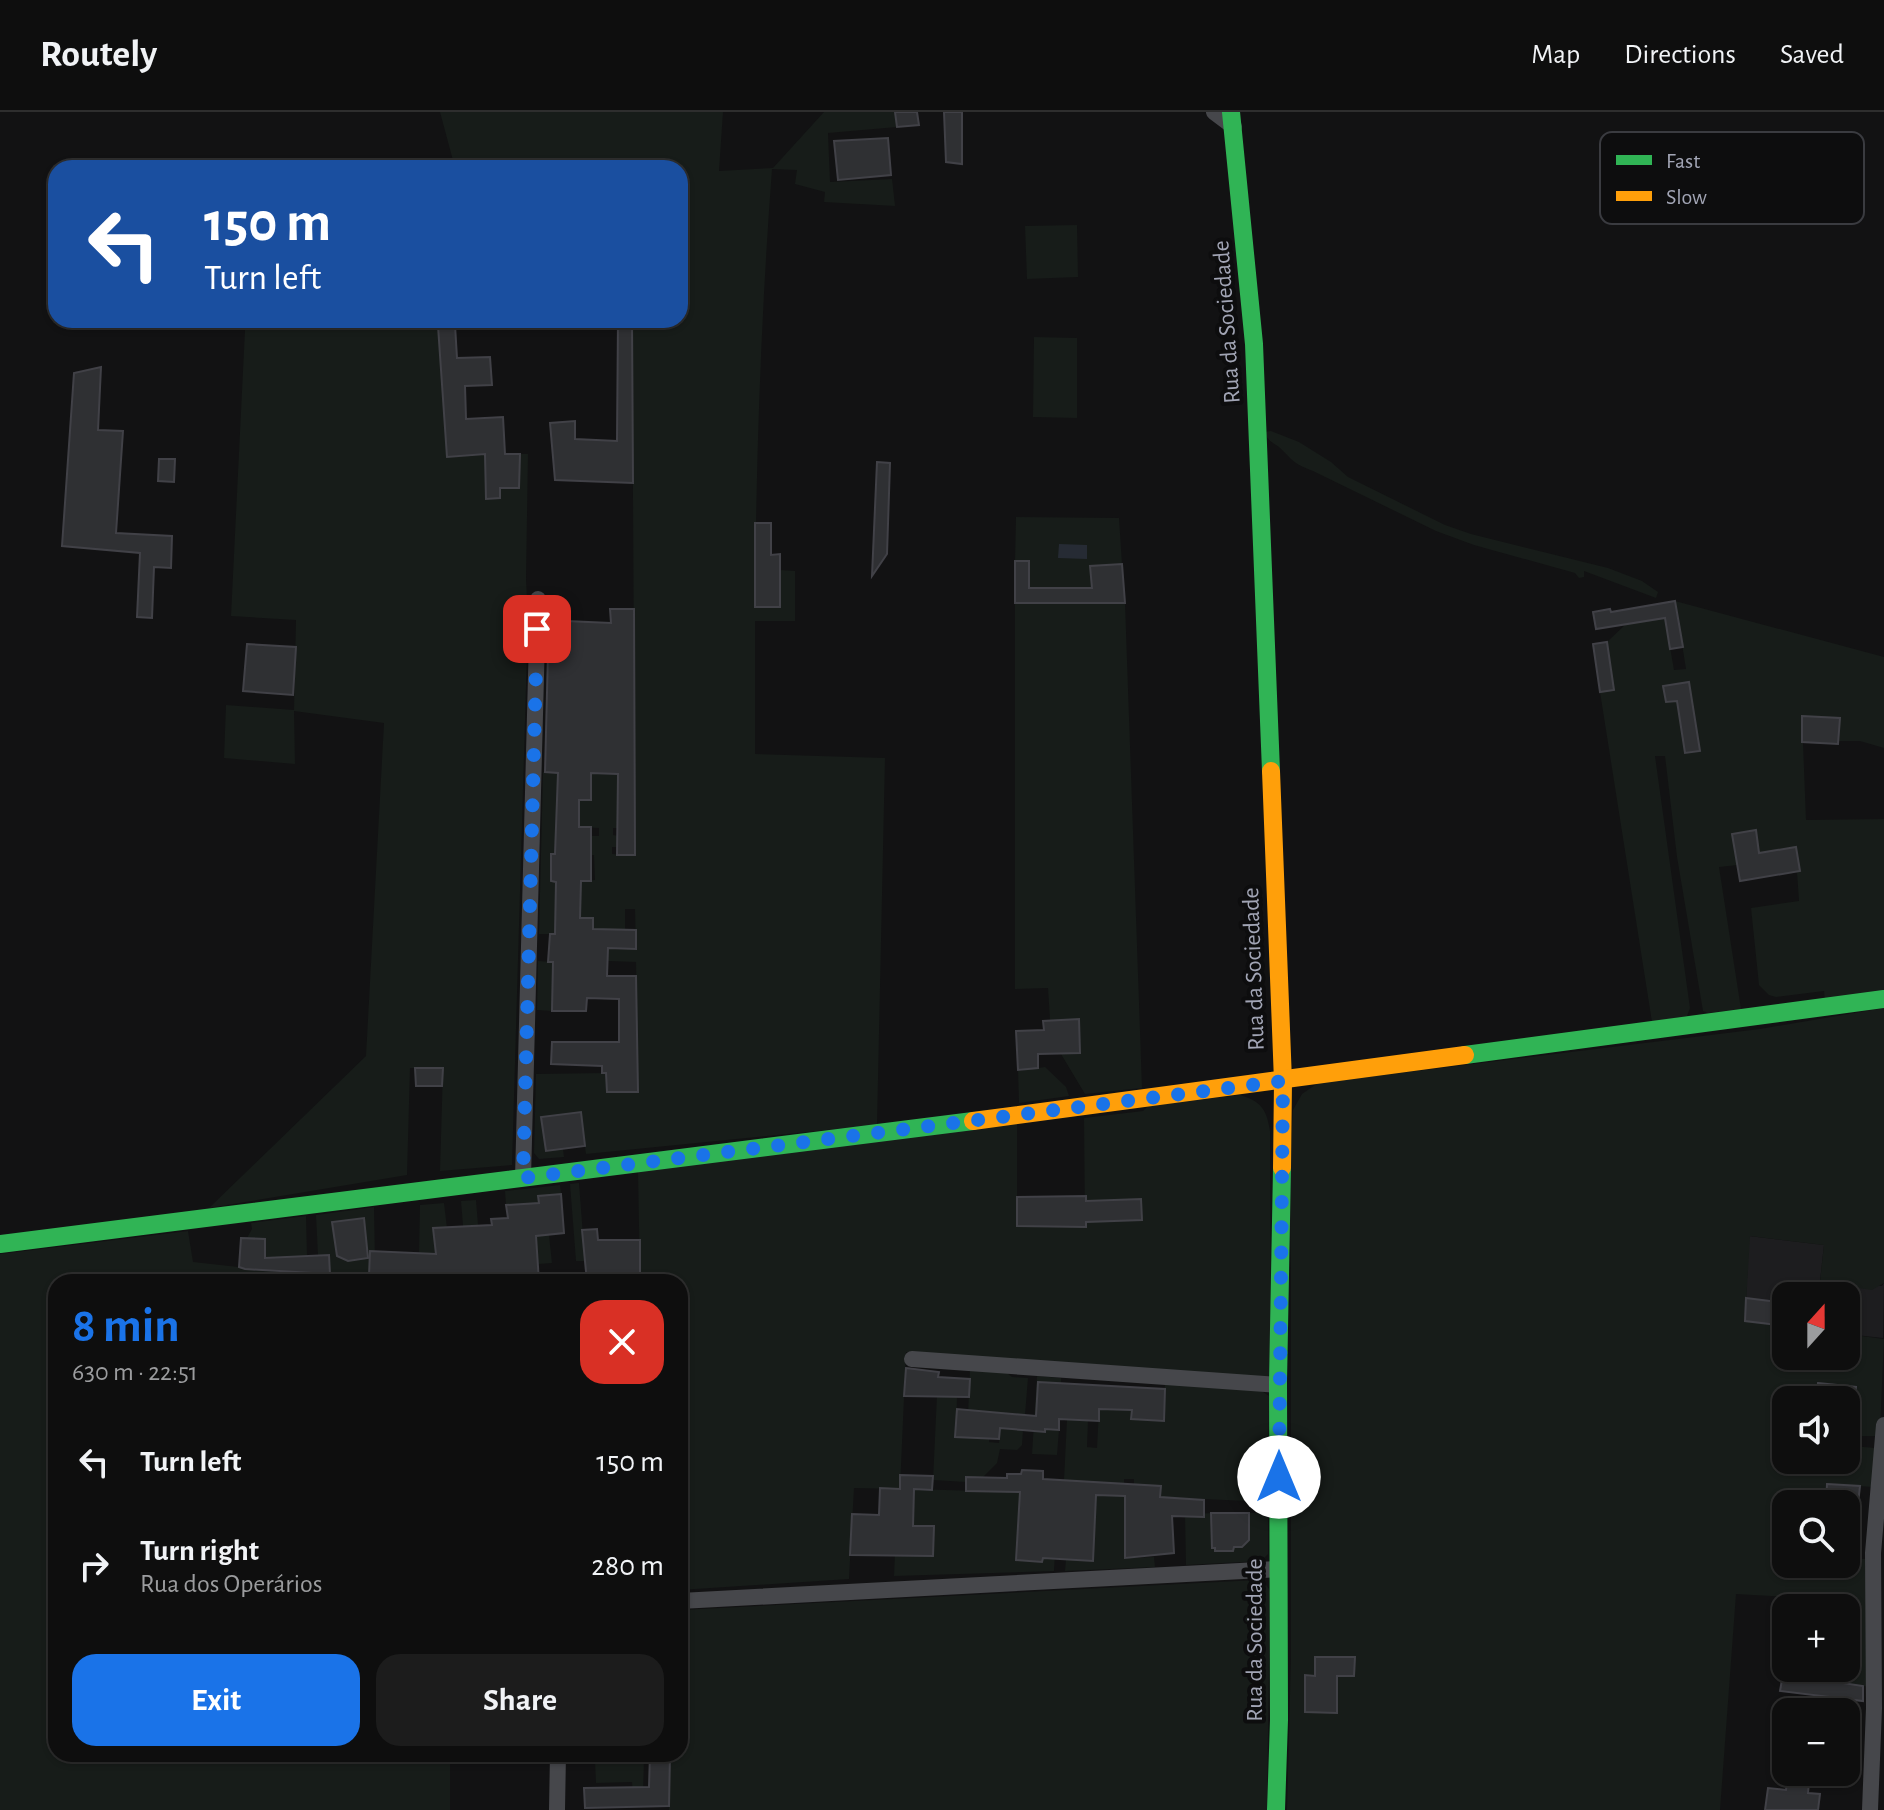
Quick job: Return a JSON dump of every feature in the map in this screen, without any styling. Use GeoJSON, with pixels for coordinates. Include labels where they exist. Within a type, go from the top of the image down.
{"type":"FeatureCollection","features":[{"type":"Feature","properties":{"kind":"main road","name":"Rua da Sociedade"},"geometry":{"type":"LineString","coordinates":[[1232,119],[1256,384],[1283,1081],[1276,1810]]}},
{"type":"Feature","properties":{"kind":"main road"},"geometry":{"type":"LineString","coordinates":[[0,1244],[1283,1081],[1884,999]]}},
{"type":"Feature","properties":{"kind":"street"},"geometry":{"type":"LineString","coordinates":[[1214,112],[1232,119]]}},
{"type":"Feature","properties":{"kind":"street"},"geometry":{"type":"LineString","coordinates":[[523,1178],[538,599]]}},
{"type":"Feature","properties":{"kind":"street"},"geometry":{"type":"LineString","coordinates":[[912,1359],[1278,1385]]}},
{"type":"Feature","properties":{"kind":"street"},"geometry":{"type":"LineString","coordinates":[[1870,1810],[1874,1708],[1873,1553],[1884,1425]]}},
{"type":"Feature","properties":{"kind":"street"},"geometry":{"type":"LineString","coordinates":[[688,1601],[1279,1569]]}},
{"type":"Feature","properties":{"kind":"street"},"geometry":{"type":"LineString","coordinates":[[557,1810],[558,1762]]}},
{"type":"Feature","properties":{"kind":"shaded area"},"geometry":{"type":"Polygon","coordinates":[[[440,112],[723,112],[719,171],[773,168],[824,112],[895,112],[897,127],[828,133],[830,182],[892,179],[895,206],[824,202],[825,192],[795,184],[797,170],[772,169],[762,333],[755,606],[780,570],[795,571],[795,621],[755,621],[755,754],[885,758],[877,1125],[586,1154],[580,1112],[541,1117],[546,1150],[563,1149],[564,1157],[539,1159],[534,1153],[536,1074],[606,1073],[607,1092],[638,1091],[636,962],[608,961],[608,951],[593,935],[613,948],[636,949],[635,909],[625,909],[625,930],[593,929],[593,918],[571,917],[581,881],[595,880],[594,855],[551,854],[551,881],[556,882],[555,934],[539,934],[543,772],[558,773],[556,827],[571,836],[599,836],[599,828],[579,827],[579,800],[591,800],[591,773],[618,774],[618,801],[628,828],[613,828],[613,835],[619,836],[619,847],[612,847],[612,854],[635,855],[632,328],[688,328],[688,160],[453,160],[440,112]]]}},
{"type":"Feature","properties":{"kind":"shaded area"},"geometry":{"type":"Polygon","coordinates":[[[1077,225],[1078,277],[1027,279],[1025,226],[1077,225]]]}},
{"type":"Feature","properties":{"kind":"shaded area"},"geometry":{"type":"Polygon","coordinates":[[[439,328],[447,456],[485,454],[487,499],[500,498],[500,488],[519,487],[520,454],[528,454],[528,618],[512,1165],[440,1171],[443,1068],[410,1068],[407,1175],[209,1208],[366,1056],[384,723],[294,711],[295,764],[224,758],[226,705],[294,710],[296,620],[231,616],[245,330],[439,328]]]}},
{"type":"Feature","properties":{"kind":"shaded area"},"geometry":{"type":"Polygon","coordinates":[[[1034,337],[1077,338],[1077,418],[1033,417],[1034,337]]]}},
{"type":"Feature","properties":{"kind":"shaded area"},"geometry":{"type":"Polygon","coordinates":[[[1271,431],[1299,442],[1348,477],[1445,525],[1608,568],[1642,581],[1658,592],[1656,598],[1584,571],[1584,577],[1579,578],[1575,573],[1474,545],[1436,531],[1297,464],[1264,432],[1271,431]]]}},
{"type":"Feature","properties":{"kind":"shaded area"},"geometry":{"type":"Polygon","coordinates":[[[1016,517],[1119,518],[1122,564],[1090,566],[1092,588],[1029,588],[1015,561],[1016,517]]]}},
{"type":"Feature","properties":{"kind":"shaded area"},"geometry":{"type":"Polygon","coordinates":[[[1059,544],[1087,545],[1087,559],[1058,558],[1059,544]]]}},
{"type":"Feature","properties":{"kind":"shaded area"},"geometry":{"type":"Polygon","coordinates":[[[1675,601],[1884,657],[1884,748],[1860,741],[1839,741],[1840,718],[1802,717],[1806,820],[1884,819],[1884,992],[1825,1001],[1824,991],[1776,997],[1769,995],[1759,985],[1751,908],[1799,901],[1797,872],[1800,871],[1759,853],[1755,830],[1732,834],[1737,865],[1719,867],[1741,1009],[1703,1011],[1677,857],[1665,756],[1655,756],[1690,1008],[1687,1016],[1652,1022],[1600,692],[1614,689],[1607,642],[1626,624],[1665,618],[1674,670],[1686,669],[1675,601]],[[1688,682],[1663,686],[1666,702],[1677,701],[1685,753],[1700,750],[1688,682]]]}},
{"type":"Feature","properties":{"kind":"shaded area"},"geometry":{"type":"Polygon","coordinates":[[[1015,603],[1125,603],[1142,1088],[1085,1094],[1061,1054],[1080,1053],[1079,1020],[1050,1020],[1048,988],[1015,989],[1015,603]]]}},
{"type":"Feature","properties":{"kind":"shaded area"},"geometry":{"type":"Polygon","coordinates":[[[538,961],[553,962],[552,1011],[537,1010],[538,961]]]}},
{"type":"Feature","properties":{"kind":"shaded area"},"geometry":{"type":"Polygon","coordinates":[[[1884,1008],[1884,1283],[1872,1290],[1860,1288],[1860,1282],[1820,1282],[1824,1245],[1750,1236],[1745,1321],[1772,1324],[1772,1370],[1860,1370],[1860,1336],[1884,1339],[1880,1429],[1875,1436],[1860,1436],[1860,1386],[1818,1383],[1818,1386],[1772,1386],[1772,1474],[1860,1474],[1860,1447],[1875,1448],[1873,1487],[1827,1484],[1827,1490],[1772,1490],[1772,1578],[1860,1578],[1860,1559],[1865,1559],[1870,1687],[1837,1682],[1860,1682],[1860,1594],[1736,1594],[1720,1810],[1287,1810],[1291,1657],[1289,1175],[1293,1110],[1302,1094],[1318,1083],[1760,1029],[1884,1008]],[[1315,1657],[1315,1676],[1305,1676],[1305,1712],[1337,1713],[1337,1676],[1354,1676],[1355,1658],[1315,1657]]]}},
{"type":"Feature","properties":{"kind":"shaded area"},"geometry":{"type":"Polygon","coordinates":[[[1045,1067],[1066,1087],[1069,1096],[1019,1103],[1018,1071],[1045,1067]]]}},
{"type":"Feature","properties":{"kind":"shaded area"},"geometry":{"type":"Polygon","coordinates":[[[1240,1095],[1262,1107],[1267,1117],[1270,1131],[1271,1372],[1266,1380],[906,1352],[900,1489],[854,1488],[849,1579],[688,1589],[688,1274],[640,1274],[638,1171],[1017,1123],[1017,1225],[1085,1227],[1084,1118],[1143,1111],[1148,1106],[1240,1095]]]}},
{"type":"Feature","properties":{"kind":"shaded area"},"geometry":{"type":"Polygon","coordinates":[[[579,1183],[585,1261],[576,1261],[570,1184],[579,1183]]]}},
{"type":"Feature","properties":{"kind":"shaded area"},"geometry":{"type":"Polygon","coordinates":[[[560,1185],[561,1194],[538,1197],[538,1235],[549,1235],[552,1263],[538,1264],[537,1254],[514,1205],[506,1205],[505,1191],[560,1185]]]}},
{"type":"Feature","properties":{"kind":"shaded area"},"geometry":{"type":"Polygon","coordinates":[[[476,1200],[479,1237],[464,1238],[461,1201],[476,1200]]]}},
{"type":"Feature","properties":{"kind":"shaded area"},"geometry":{"type":"Polygon","coordinates":[[[444,1203],[447,1228],[433,1229],[437,1263],[419,1254],[420,1205],[444,1203]]]}},
{"type":"Feature","properties":{"kind":"shaded area"},"geometry":{"type":"Polygon","coordinates":[[[374,1207],[375,1262],[369,1262],[369,1274],[48,1274],[48,1762],[450,1762],[450,1810],[0,1810],[0,1254],[188,1231],[193,1262],[264,1270],[265,1239],[247,1238],[252,1229],[251,1223],[306,1216],[307,1256],[288,1257],[318,1256],[316,1215],[374,1207]]]}},
{"type":"Feature","properties":{"kind":"shaded area"},"geometry":{"type":"Polygon","coordinates":[[[1749,1236],[1824,1245],[1820,1281],[1832,1282],[1772,1282],[1772,1324],[1745,1321],[1749,1236]]]}},
{"type":"Feature","properties":{"kind":"shaded area"},"geometry":{"type":"Polygon","coordinates":[[[1884,1283],[1883,1338],[1860,1336],[1860,1284],[1882,1286],[1884,1283]]]}},
{"type":"Feature","properties":{"kind":"shaded area"},"geometry":{"type":"Polygon","coordinates":[[[970,1370],[1028,1378],[1025,1415],[992,1412],[989,1442],[999,1443],[1000,1428],[1023,1430],[1022,1445],[1017,1450],[1000,1449],[997,1463],[983,1477],[967,1477],[966,1482],[933,1480],[937,1395],[957,1396],[956,1436],[967,1437],[970,1370]]]}},
{"type":"Feature","properties":{"kind":"shaded area"},"geometry":{"type":"Polygon","coordinates":[[[1037,1376],[1061,1378],[1061,1383],[1038,1383],[1036,1428],[1059,1430],[1057,1455],[1032,1454],[1037,1376]]]}},
{"type":"Feature","properties":{"kind":"shaded area"},"geometry":{"type":"Polygon","coordinates":[[[1165,1381],[1260,1390],[1269,1396],[1268,1502],[1160,1497],[1160,1486],[1134,1485],[1134,1479],[1124,1479],[1124,1486],[1064,1480],[1067,1419],[1088,1420],[1087,1447],[1097,1448],[1099,1409],[1132,1410],[1132,1419],[1163,1421],[1165,1381]]]}},
{"type":"Feature","properties":{"kind":"shaded area"},"geometry":{"type":"Polygon","coordinates":[[[914,1489],[1041,1493],[1057,1513],[1054,1571],[894,1576],[897,1506],[914,1489]],[[1018,1517],[1016,1560],[1042,1561],[1045,1519],[1018,1517]]]}},
{"type":"Feature","properties":{"kind":"shaded area"},"geometry":{"type":"Polygon","coordinates":[[[1096,1495],[1125,1496],[1125,1558],[1154,1557],[1155,1567],[1065,1571],[1066,1559],[1093,1560],[1096,1495]]]}},
{"type":"Feature","properties":{"kind":"shaded area"},"geometry":{"type":"Polygon","coordinates":[[[1211,1513],[1212,1547],[1215,1551],[1233,1551],[1234,1547],[1242,1547],[1249,1540],[1249,1513],[1268,1513],[1268,1554],[1261,1561],[1186,1565],[1185,1515],[1211,1513]]]}},
{"type":"Feature","properties":{"kind":"shaded area"},"geometry":{"type":"Polygon","coordinates":[[[1257,1580],[1265,1583],[1270,1591],[1267,1810],[669,1810],[670,1762],[688,1762],[688,1610],[1257,1580]]]}},
{"type":"Feature","properties":{"kind":"shaded area"},"geometry":{"type":"Polygon","coordinates":[[[595,1762],[644,1762],[643,1794],[633,1794],[632,1782],[596,1783],[595,1762]]]}},
{"type":"Feature","properties":{"kind":"building"},"geometry":{"type":"Polygon","coordinates":[[[895,112],[917,112],[919,125],[897,127],[895,112]]]}},
{"type":"Feature","properties":{"kind":"building"},"geometry":{"type":"Polygon","coordinates":[[[944,112],[962,112],[962,164],[946,162],[944,112]]]}},
{"type":"Feature","properties":{"kind":"building"},"geometry":{"type":"Polygon","coordinates":[[[888,138],[891,175],[838,180],[834,141],[888,138]]]}},
{"type":"Feature","properties":{"kind":"building"},"geometry":{"type":"Polygon","coordinates":[[[438,328],[455,328],[457,358],[490,357],[492,385],[465,386],[466,419],[503,417],[505,454],[520,454],[519,488],[500,488],[500,498],[486,499],[485,454],[447,457],[438,328]]]}},
{"type":"Feature","properties":{"kind":"building"},"geometry":{"type":"Polygon","coordinates":[[[618,328],[632,328],[633,483],[555,480],[550,423],[575,421],[575,439],[617,441],[618,328]]]}},
{"type":"Feature","properties":{"kind":"building"},"geometry":{"type":"Polygon","coordinates":[[[101,367],[98,430],[123,431],[116,533],[172,536],[171,568],[154,567],[152,618],[137,617],[140,553],[62,546],[74,373],[101,367]]]}},
{"type":"Feature","properties":{"kind":"building"},"geometry":{"type":"Polygon","coordinates":[[[159,459],[175,459],[174,482],[158,481],[159,459]]]}},
{"type":"Feature","properties":{"kind":"building"},"geometry":{"type":"Polygon","coordinates":[[[877,462],[890,463],[887,554],[872,576],[877,462]]]}},
{"type":"Feature","properties":{"kind":"building"},"geometry":{"type":"Polygon","coordinates":[[[755,523],[771,523],[771,555],[780,554],[780,607],[755,607],[755,523]]]}},
{"type":"Feature","properties":{"kind":"building"},"geometry":{"type":"Polygon","coordinates":[[[1015,561],[1029,561],[1029,588],[1092,588],[1090,566],[1122,564],[1125,603],[1015,603],[1015,561]]]}},
{"type":"Feature","properties":{"kind":"building"},"geometry":{"type":"Polygon","coordinates":[[[1675,601],[1683,647],[1670,649],[1665,618],[1596,629],[1593,612],[1675,601]]]}},
{"type":"Feature","properties":{"kind":"building"},"geometry":{"type":"Polygon","coordinates":[[[610,609],[634,609],[635,855],[617,855],[618,774],[591,773],[591,800],[579,800],[579,827],[591,827],[591,881],[581,881],[580,918],[593,918],[593,929],[636,930],[636,949],[608,948],[607,976],[636,976],[638,1092],[607,1092],[606,1073],[602,1073],[602,1066],[551,1064],[552,1042],[619,1042],[619,999],[587,998],[586,1011],[552,1011],[553,962],[548,962],[550,934],[555,934],[556,882],[551,881],[551,854],[555,854],[558,773],[545,772],[549,613],[566,614],[566,621],[611,623],[610,609]]]}},
{"type":"Feature","properties":{"kind":"building"},"geometry":{"type":"Polygon","coordinates":[[[1607,642],[1614,690],[1600,692],[1593,644],[1607,642]]]}},
{"type":"Feature","properties":{"kind":"building"},"geometry":{"type":"Polygon","coordinates":[[[247,644],[296,647],[293,695],[243,691],[247,644]]]}},
{"type":"Feature","properties":{"kind":"building"},"geometry":{"type":"Polygon","coordinates":[[[1689,682],[1700,751],[1685,753],[1677,701],[1666,702],[1663,686],[1689,682]]]}},
{"type":"Feature","properties":{"kind":"building"},"geometry":{"type":"Polygon","coordinates":[[[1802,716],[1840,718],[1838,744],[1802,742],[1802,716]]]}},
{"type":"Feature","properties":{"kind":"building"},"geometry":{"type":"Polygon","coordinates":[[[1756,830],[1759,853],[1796,847],[1800,871],[1740,881],[1732,834],[1756,830]]]}},
{"type":"Feature","properties":{"kind":"building"},"geometry":{"type":"Polygon","coordinates":[[[1079,1019],[1080,1053],[1038,1054],[1038,1068],[1018,1070],[1016,1031],[1044,1030],[1043,1021],[1079,1019]]]}},
{"type":"Feature","properties":{"kind":"building"},"geometry":{"type":"Polygon","coordinates":[[[415,1068],[443,1068],[442,1086],[416,1086],[415,1068]]]}},
{"type":"Feature","properties":{"kind":"building"},"geometry":{"type":"Polygon","coordinates":[[[581,1112],[585,1146],[546,1151],[541,1117],[581,1112]]]}},
{"type":"Feature","properties":{"kind":"building"},"geometry":{"type":"Polygon","coordinates":[[[561,1194],[564,1233],[536,1236],[538,1274],[369,1274],[370,1251],[436,1254],[433,1228],[492,1225],[491,1219],[508,1218],[506,1205],[539,1203],[538,1196],[561,1194]]]}},
{"type":"Feature","properties":{"kind":"building"},"geometry":{"type":"Polygon","coordinates":[[[1086,1196],[1086,1201],[1141,1199],[1142,1220],[1086,1222],[1086,1227],[1017,1226],[1017,1197],[1086,1196]]]}},
{"type":"Feature","properties":{"kind":"building"},"geometry":{"type":"Polygon","coordinates":[[[364,1218],[368,1258],[348,1261],[337,1256],[332,1222],[364,1218]]]}},
{"type":"Feature","properties":{"kind":"building"},"geometry":{"type":"Polygon","coordinates":[[[597,1229],[598,1240],[640,1240],[640,1274],[586,1274],[582,1230],[597,1229]]]}},
{"type":"Feature","properties":{"kind":"building"},"geometry":{"type":"Polygon","coordinates":[[[241,1238],[265,1239],[265,1258],[329,1255],[330,1274],[239,1267],[241,1238]]]}},
{"type":"Feature","properties":{"kind":"building"},"geometry":{"type":"Polygon","coordinates":[[[1746,1298],[1772,1301],[1772,1324],[1745,1321],[1746,1298]]]}},
{"type":"Feature","properties":{"kind":"building"},"geometry":{"type":"Polygon","coordinates":[[[906,1368],[939,1372],[938,1377],[970,1379],[969,1397],[904,1396],[906,1368]]]}},
{"type":"Feature","properties":{"kind":"building"},"geometry":{"type":"Polygon","coordinates":[[[1038,1382],[1165,1389],[1164,1421],[1131,1419],[1132,1410],[1099,1409],[1099,1421],[1059,1419],[1059,1430],[1045,1429],[1045,1432],[1000,1428],[999,1439],[955,1437],[957,1409],[1036,1416],[1038,1382]]]}},
{"type":"Feature","properties":{"kind":"building"},"geometry":{"type":"Polygon","coordinates":[[[1818,1383],[1846,1386],[1818,1386],[1818,1383]]]}},
{"type":"Feature","properties":{"kind":"building"},"geometry":{"type":"Polygon","coordinates":[[[1022,1470],[1043,1471],[1043,1479],[1161,1486],[1160,1497],[1204,1500],[1204,1517],[1172,1516],[1174,1553],[1125,1558],[1125,1496],[1096,1495],[1093,1561],[1016,1560],[1020,1492],[966,1491],[966,1477],[1007,1478],[1007,1474],[1021,1474],[1022,1470]]]}},
{"type":"Feature","properties":{"kind":"building"},"geometry":{"type":"Polygon","coordinates":[[[900,1475],[933,1476],[932,1490],[914,1489],[913,1526],[934,1526],[933,1556],[850,1555],[852,1514],[879,1515],[880,1488],[900,1489],[900,1475]]]}},
{"type":"Feature","properties":{"kind":"building"},"geometry":{"type":"Polygon","coordinates":[[[1827,1484],[1860,1486],[1860,1490],[1827,1490],[1827,1484]]]}},
{"type":"Feature","properties":{"kind":"building"},"geometry":{"type":"Polygon","coordinates":[[[1211,1513],[1249,1513],[1249,1540],[1242,1547],[1234,1547],[1233,1551],[1215,1551],[1212,1548],[1211,1513]]]}},
{"type":"Feature","properties":{"kind":"building"},"geometry":{"type":"Polygon","coordinates":[[[1315,1657],[1355,1657],[1354,1676],[1337,1676],[1337,1713],[1305,1712],[1305,1675],[1315,1676],[1315,1657]]]}},
{"type":"Feature","properties":{"kind":"building"},"geometry":{"type":"Polygon","coordinates":[[[1782,1682],[1836,1682],[1863,1686],[1863,1701],[1860,1698],[1780,1691],[1782,1682]]]}},
{"type":"Feature","properties":{"kind":"building"},"geometry":{"type":"Polygon","coordinates":[[[650,1762],[670,1762],[669,1806],[585,1808],[584,1788],[649,1787],[650,1762]]]}},
{"type":"Feature","properties":{"kind":"building"},"geometry":{"type":"Polygon","coordinates":[[[1786,1786],[1809,1786],[1808,1793],[1820,1794],[1818,1810],[1765,1810],[1768,1788],[1786,1790],[1786,1786]]]}},
{"type":"Feature","properties":{"kind":"traffic: fast"},"geometry":{"type":"LineString","coordinates":[[1231,112],[1254,344],[1271,771]]}},
{"type":"Feature","properties":{"kind":"traffic: fast"},"geometry":{"type":"LineString","coordinates":[[1465,1055],[1884,999]]}},
{"type":"Feature","properties":{"kind":"traffic: fast"},"geometry":{"type":"LineString","coordinates":[[0,1244],[973,1121]]}},
{"type":"Feature","properties":{"kind":"traffic: fast"},"geometry":{"type":"LineString","coordinates":[[1276,1810],[1282,1168]]}},
{"type":"Feature","properties":{"kind":"traffic: slow"},"geometry":{"type":"LineString","coordinates":[[1271,771],[1283,1081],[1282,1168]]}},
{"type":"Feature","properties":{"kind":"traffic: slow"},"geometry":{"type":"LineString","coordinates":[[973,1121],[1465,1055]]}},
{"type":"Feature","properties":{"kind":"route"},"geometry":{"type":"LineString","coordinates":[[537,629],[523,1178],[1283,1081],[1279,1477]]}}]}
